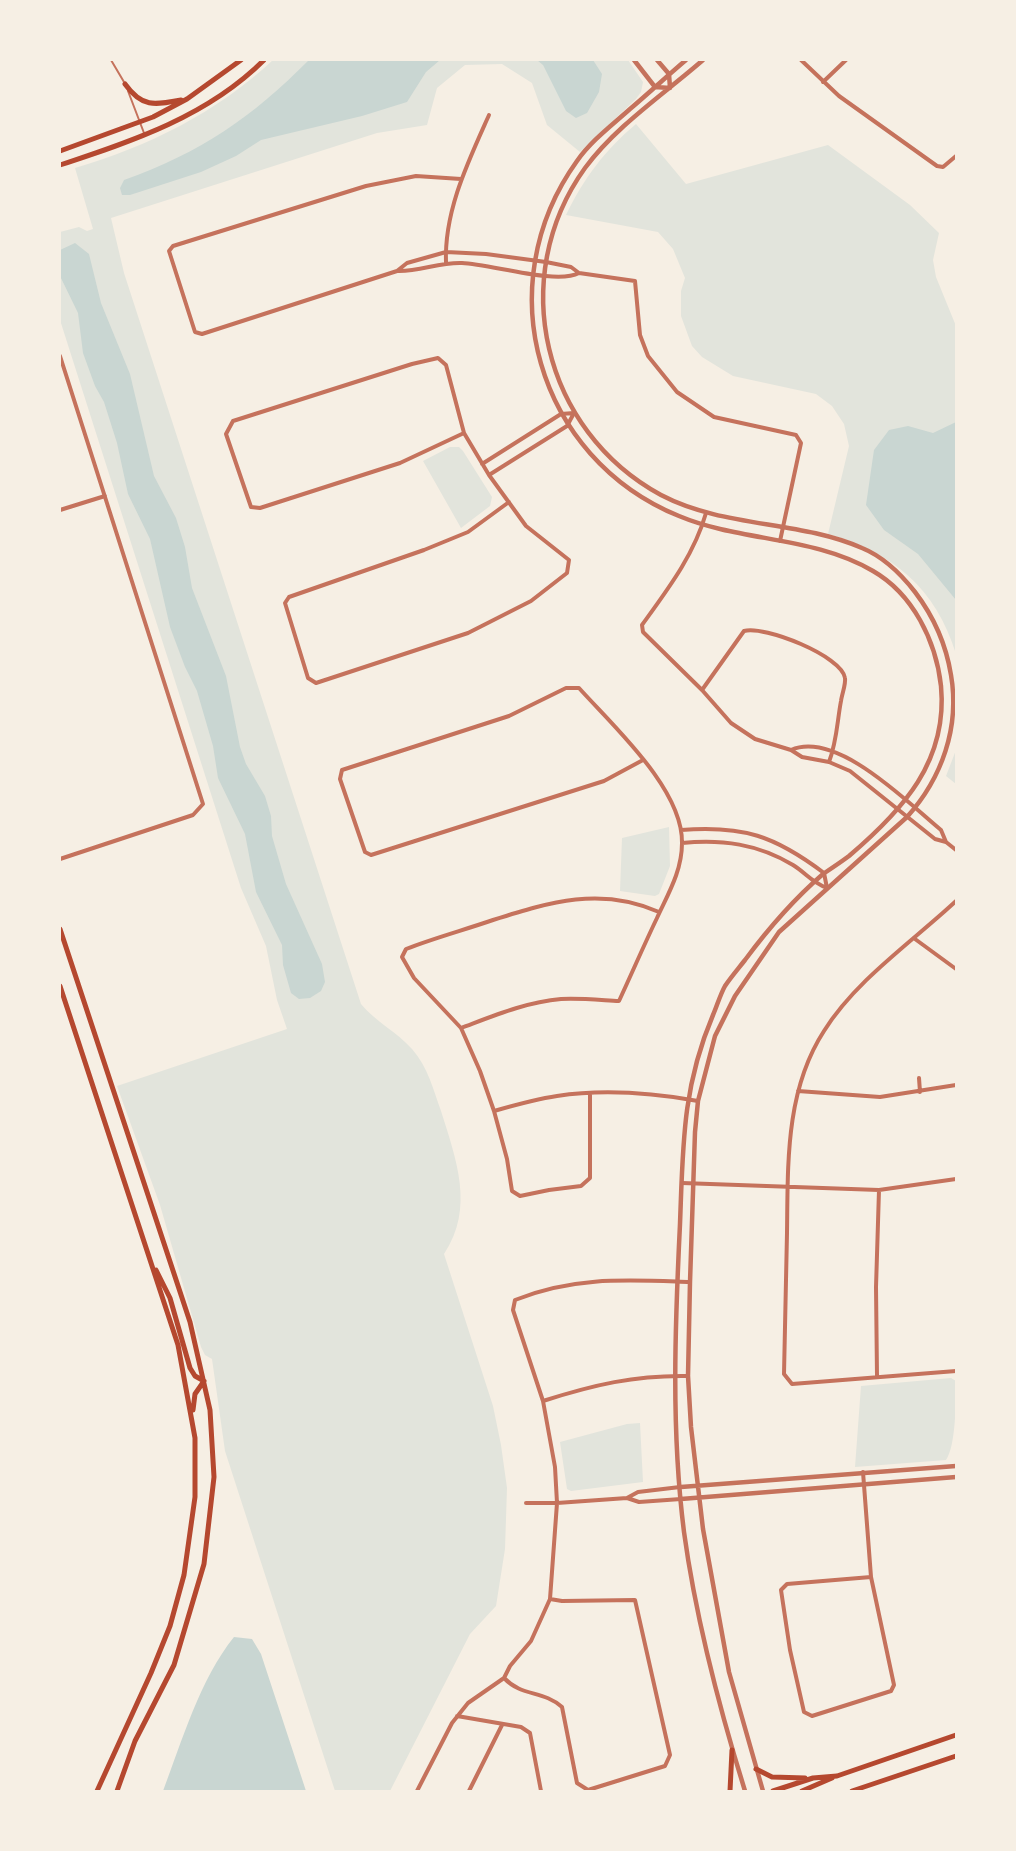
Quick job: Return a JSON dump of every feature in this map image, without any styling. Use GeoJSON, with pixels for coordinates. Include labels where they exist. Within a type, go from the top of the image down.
{"type":"FeatureCollection","features":[{"type":"Feature","properties":{"kind":"main road"},"geometry":{"type":"LineString","coordinates":[[60,151],[140,123],[186,99],[241,60]]}},
{"type":"Feature","properties":{"kind":"main road"},"geometry":{"type":"LineString","coordinates":[[60,165],[145,136],[224,93],[264,60]]}},
{"type":"Feature","properties":{"kind":"main road"},"geometry":{"type":"LineString","coordinates":[[125,84],[132,94],[147,103],[160,104],[186,99]]}},
{"type":"Feature","properties":{"kind":"main road"},"geometry":{"type":"LineString","coordinates":[[60,929],[187,1313],[210,1410],[214,1477],[204,1564],[174,1665],[135,1741],[117,1791]]}},
{"type":"Feature","properties":{"kind":"main road"},"geometry":{"type":"LineString","coordinates":[[60,986],[178,1345],[195,1438],[195,1497],[184,1575],[170,1626],[151,1673],[97,1791]]}},
{"type":"Feature","properties":{"kind":"main road"},"geometry":{"type":"LineString","coordinates":[[150,1261],[170,1298],[190,1368],[195,1376],[204,1381]]}},
{"type":"Feature","properties":{"kind":"main road"},"geometry":{"type":"LineString","coordinates":[[192,1415],[195,1394],[204,1381]]}},
{"type":"Feature","properties":{"kind":"main road"},"geometry":{"type":"LineString","coordinates":[[802,1791],[837,1776],[956,1735]]}},
{"type":"Feature","properties":{"kind":"main road"},"geometry":{"type":"LineString","coordinates":[[730,1791],[732,1750]]}},
{"type":"Feature","properties":{"kind":"main road"},"geometry":{"type":"LineString","coordinates":[[852,1791],[956,1756]]}},
{"type":"Feature","properties":{"kind":"main road"},"geometry":{"type":"LineString","coordinates":[[756,1769],[772,1777],[783,1779],[837,1776]]}},
{"type":"Feature","properties":{"kind":"main road"},"geometry":{"type":"LineString","coordinates":[[773,1791],[813,1778]]}},
{"type":"Feature","properties":{"kind":"street"},"geometry":{"type":"LineString","coordinates":[[634,60],[655,87],[670,88]]}},
{"type":"Feature","properties":{"kind":"street"},"geometry":{"type":"LineString","coordinates":[[658,60],[670,74],[670,88]]}},
{"type":"Feature","properties":{"kind":"street"},"geometry":{"type":"LineString","coordinates":[[686,60],[600,135],[576,162],[548,214],[535,261],[532,288],[536,343],[542,370],[567,426],[604,468],[622,484],[658,506],[681,517],[851,560],[875,572],[896,587],[920,621],[938,662],[942,710],[931,759],[919,783],[897,810],[847,857],[824,874],[782,913],[725,986],[703,1038],[688,1099],[677,1282],[675,1375],[676,1427],[684,1532],[700,1622],[732,1750],[745,1791]]}},
{"type":"Feature","properties":{"kind":"street"},"geometry":{"type":"LineString","coordinates":[[703,60],[609,140],[585,169],[559,217],[546,262],[544,315],[547,342],[557,375],[574,413],[598,445],[629,474],[665,496],[706,513],[826,537],[863,548],[890,564],[926,607],[937,627],[952,677],[954,693],[953,720],[942,763],[915,808],[779,932],[735,996],[716,1036],[698,1100],[694,1132],[688,1376],[697,1485],[711,1581],[729,1672],[763,1791]]}},
{"type":"Feature","properties":{"kind":"street"},"geometry":{"type":"LineString","coordinates":[[801,60],[823,82],[938,166],[943,167],[956,156]]}},
{"type":"Feature","properties":{"kind":"street"},"geometry":{"type":"LineString","coordinates":[[823,82],[846,60]]}},
{"type":"Feature","properties":{"kind":"street"},"geometry":{"type":"LineString","coordinates":[[446,263],[447,236],[461,179],[489,115]]}},
{"type":"Feature","properties":{"kind":"street"},"geometry":{"type":"LineString","coordinates":[[461,179],[416,176],[366,186],[173,246],[169,251],[195,332],[202,334],[397,271],[407,264],[446,252],[486,254],[546,262],[571,267],[579,273],[635,281],[640,335],[648,356],[677,392],[714,417],[796,435],[801,443],[780,541]]}},
{"type":"Feature","properties":{"kind":"street"},"geometry":{"type":"LineString","coordinates":[[397,271],[412,272],[446,263],[463,263],[545,276],[570,278],[579,273]]}},
{"type":"Feature","properties":{"kind":"street"},"geometry":{"type":"LineString","coordinates":[[60,356],[203,804],[193,815],[60,858]]}},
{"type":"Feature","properties":{"kind":"street"},"geometry":{"type":"LineString","coordinates":[[464,433],[400,463],[260,508],[251,507],[226,434],[233,421],[412,364],[438,358],[446,365],[464,433],[489,476],[509,502],[526,526],[569,560],[567,573],[531,600],[468,633],[316,683],[308,678],[285,602],[289,597],[424,550],[468,532],[509,502]]}},
{"type":"Feature","properties":{"kind":"street"},"geometry":{"type":"LineString","coordinates":[[482,464],[561,414],[574,413]]}},
{"type":"Feature","properties":{"kind":"street"},"geometry":{"type":"LineString","coordinates":[[489,476],[567,426],[574,413]]}},
{"type":"Feature","properties":{"kind":"street"},"geometry":{"type":"LineString","coordinates":[[60,510],[105,496]]}},
{"type":"Feature","properties":{"kind":"street"},"geometry":{"type":"LineString","coordinates":[[706,513],[685,564],[642,625],[643,632],[702,690],[731,723],[755,740],[791,750],[802,757],[829,762],[867,783],[897,810],[935,839],[946,842],[956,850]]}},
{"type":"Feature","properties":{"kind":"street"},"geometry":{"type":"LineString","coordinates":[[702,690],[744,631],[775,634],[806,645],[840,669],[845,678],[833,750],[829,762]]}},
{"type":"Feature","properties":{"kind":"street"},"geometry":{"type":"LineString","coordinates":[[461,1028],[508,1010],[561,999],[619,1001],[671,890],[682,843],[681,830],[670,799],[643,760],[578,688],[566,688],[509,716],[342,770],[340,778],[365,852],[370,856],[604,781],[643,760]]}},
{"type":"Feature","properties":{"kind":"street"},"geometry":{"type":"LineString","coordinates":[[791,750],[801,746],[833,750],[873,773],[941,830],[946,842]]}},
{"type":"Feature","properties":{"kind":"street"},"geometry":{"type":"LineString","coordinates":[[681,830],[737,829],[766,838],[789,848],[824,874],[828,888]]}},
{"type":"Feature","properties":{"kind":"street"},"geometry":{"type":"LineString","coordinates":[[682,843],[711,840],[734,842],[765,851],[796,866],[814,883],[828,888]]}},
{"type":"Feature","properties":{"kind":"street"},"geometry":{"type":"LineString","coordinates":[[590,1093],[590,1178],[581,1186],[520,1196],[512,1191],[507,1159],[494,1111],[480,1071],[461,1028],[414,978],[402,957],[406,949],[556,901],[612,898],[639,903],[660,912]]}},
{"type":"Feature","properties":{"kind":"street"},"geometry":{"type":"LineString","coordinates":[[956,902],[874,974],[843,1005],[823,1032],[806,1066],[798,1091],[788,1146],[784,1374],[792,1384],[956,1371]]}},
{"type":"Feature","properties":{"kind":"street"},"geometry":{"type":"LineString","coordinates":[[915,939],[956,969]]}},
{"type":"Feature","properties":{"kind":"street"},"geometry":{"type":"LineString","coordinates":[[919,1078],[920,1092]]}},
{"type":"Feature","properties":{"kind":"street"},"geometry":{"type":"LineString","coordinates":[[798,1091],[880,1097],[920,1092],[956,1084]]}},
{"type":"Feature","properties":{"kind":"street"},"geometry":{"type":"LineString","coordinates":[[494,1111],[558,1096],[590,1093],[613,1092],[698,1100]]}},
{"type":"Feature","properties":{"kind":"street"},"geometry":{"type":"LineString","coordinates":[[682,1183],[879,1190],[956,1179]]}},
{"type":"Feature","properties":{"kind":"street"},"geometry":{"type":"LineString","coordinates":[[877,1376],[879,1190]]}},
{"type":"Feature","properties":{"kind":"street"},"geometry":{"type":"LineString","coordinates":[[417,1791],[452,1723],[468,1703],[504,1678],[510,1666],[531,1641],[550,1599],[557,1504],[555,1466],[543,1401],[513,1310],[515,1300],[534,1292],[577,1282],[616,1280],[690,1282]]}},
{"type":"Feature","properties":{"kind":"street"},"geometry":{"type":"LineString","coordinates":[[543,1401],[584,1387],[623,1379],[675,1375],[688,1376]]}},
{"type":"Feature","properties":{"kind":"street"},"geometry":{"type":"LineString","coordinates":[[627,1498],[638,1492],[697,1485],[956,1466]]}},
{"type":"Feature","properties":{"kind":"street"},"geometry":{"type":"LineString","coordinates":[[863,1472],[870,1577],[894,1685],[891,1691],[812,1716],[804,1712],[790,1650],[781,1590],[787,1584],[870,1577]]}},
{"type":"Feature","properties":{"kind":"street"},"geometry":{"type":"LineString","coordinates":[[526,1503],[557,1504],[627,1498],[639,1502],[682,1500],[956,1476]]}},
{"type":"Feature","properties":{"kind":"street"},"geometry":{"type":"LineString","coordinates":[[504,1678],[513,1687],[553,1699],[562,1707],[577,1783],[588,1790],[665,1766],[670,1755],[635,1600],[562,1601],[550,1599]]}},
{"type":"Feature","properties":{"kind":"street"},"geometry":{"type":"LineString","coordinates":[[457,1716],[521,1727],[530,1733],[542,1791]]}},
{"type":"Feature","properties":{"kind":"street"},"geometry":{"type":"LineString","coordinates":[[470,1791],[502,1725]]}},
{"type":"Feature","properties":{"kind":"lane"},"geometry":{"type":"LineString","coordinates":[[111,60],[125,84],[145,136]]}},
{"type":"Feature","properties":{"kind":"shaded area"},"geometry":{"type":"Polygon","coordinates":[[[273,60],[628,60],[643,82],[641,92],[636,99],[580,152],[547,125],[532,83],[502,64],[465,65],[437,88],[427,125],[377,133],[111,218],[124,273],[361,1004],[400,1037],[418,1056],[429,1078],[441,1111],[457,1165],[461,1201],[459,1219],[453,1237],[444,1254],[493,1406],[507,1488],[505,1549],[496,1606],[470,1634],[390,1791],[335,1791],[225,1451],[212,1359],[205,1355],[201,1347],[160,1205],[117,1086],[287,1029],[277,1000],[266,946],[241,888],[60,320],[60,232],[79,227],[87,231],[93,229],[75,168],[129,149],[180,126],[228,96],[273,60]]]}},
{"type":"Feature","properties":{"kind":"shaded area"},"geometry":{"type":"Polygon","coordinates":[[[309,60],[440,60],[426,72],[407,102],[362,116],[261,140],[236,156],[201,172],[130,195],[122,195],[120,188],[124,180],[178,158],[224,131],[267,99],[309,60]]]}},
{"type":"Feature","properties":{"kind":"shaded area"},"geometry":{"type":"Polygon","coordinates":[[[537,60],[593,60],[602,74],[599,92],[587,113],[576,118],[566,111],[543,65],[537,60]]]}},
{"type":"Feature","properties":{"kind":"shaded area"},"geometry":{"type":"Polygon","coordinates":[[[636,124],[686,184],[828,145],[910,205],[939,233],[933,260],[936,277],[956,326],[956,654],[937,610],[924,592],[908,576],[891,562],[872,551],[828,534],[849,446],[844,424],[832,406],[816,394],[733,376],[702,357],[692,346],[681,316],[681,291],[685,278],[673,249],[658,232],[566,215],[596,165],[636,124]]]}},
{"type":"Feature","properties":{"kind":"shaded area"},"geometry":{"type":"Polygon","coordinates":[[[75,243],[89,254],[101,303],[130,374],[154,476],[176,518],[185,547],[192,588],[226,676],[240,747],[246,764],[265,796],[271,816],[272,836],[286,884],[322,964],[325,982],[321,991],[310,998],[299,999],[291,993],[283,965],[282,945],[256,892],[245,834],[218,778],[213,746],[197,691],[185,667],[170,627],[150,539],[128,494],[117,443],[104,402],[95,386],[83,353],[78,313],[60,276],[60,250],[75,243]]]}},
{"type":"Feature","properties":{"kind":"shaded area"},"geometry":{"type":"Polygon","coordinates":[[[956,422],[956,600],[918,554],[884,530],[866,505],[874,450],[889,430],[908,426],[933,433],[956,422]]]}},
{"type":"Feature","properties":{"kind":"shaded area"},"geometry":{"type":"Polygon","coordinates":[[[450,447],[459,447],[463,451],[492,497],[490,506],[461,528],[423,461],[450,447]]]}},
{"type":"Feature","properties":{"kind":"shaded area"},"geometry":{"type":"Polygon","coordinates":[[[956,750],[956,784],[946,776],[956,750]]]}},
{"type":"Feature","properties":{"kind":"shaded area"},"geometry":{"type":"Polygon","coordinates":[[[669,827],[670,866],[659,894],[655,896],[620,891],[622,838],[669,827]]]}},
{"type":"Feature","properties":{"kind":"shaded area"},"geometry":{"type":"Polygon","coordinates":[[[951,1378],[956,1381],[954,1434],[946,1460],[855,1467],[861,1386],[951,1378]]]}},
{"type":"Feature","properties":{"kind":"shaded area"},"geometry":{"type":"Polygon","coordinates":[[[640,1423],[643,1482],[571,1491],[567,1489],[560,1442],[627,1424],[640,1423]]]}},
{"type":"Feature","properties":{"kind":"shaded area"},"geometry":{"type":"Polygon","coordinates":[[[234,1637],[252,1639],[261,1654],[306,1791],[163,1791],[202,1691],[211,1672],[234,1637]]]}}]}
